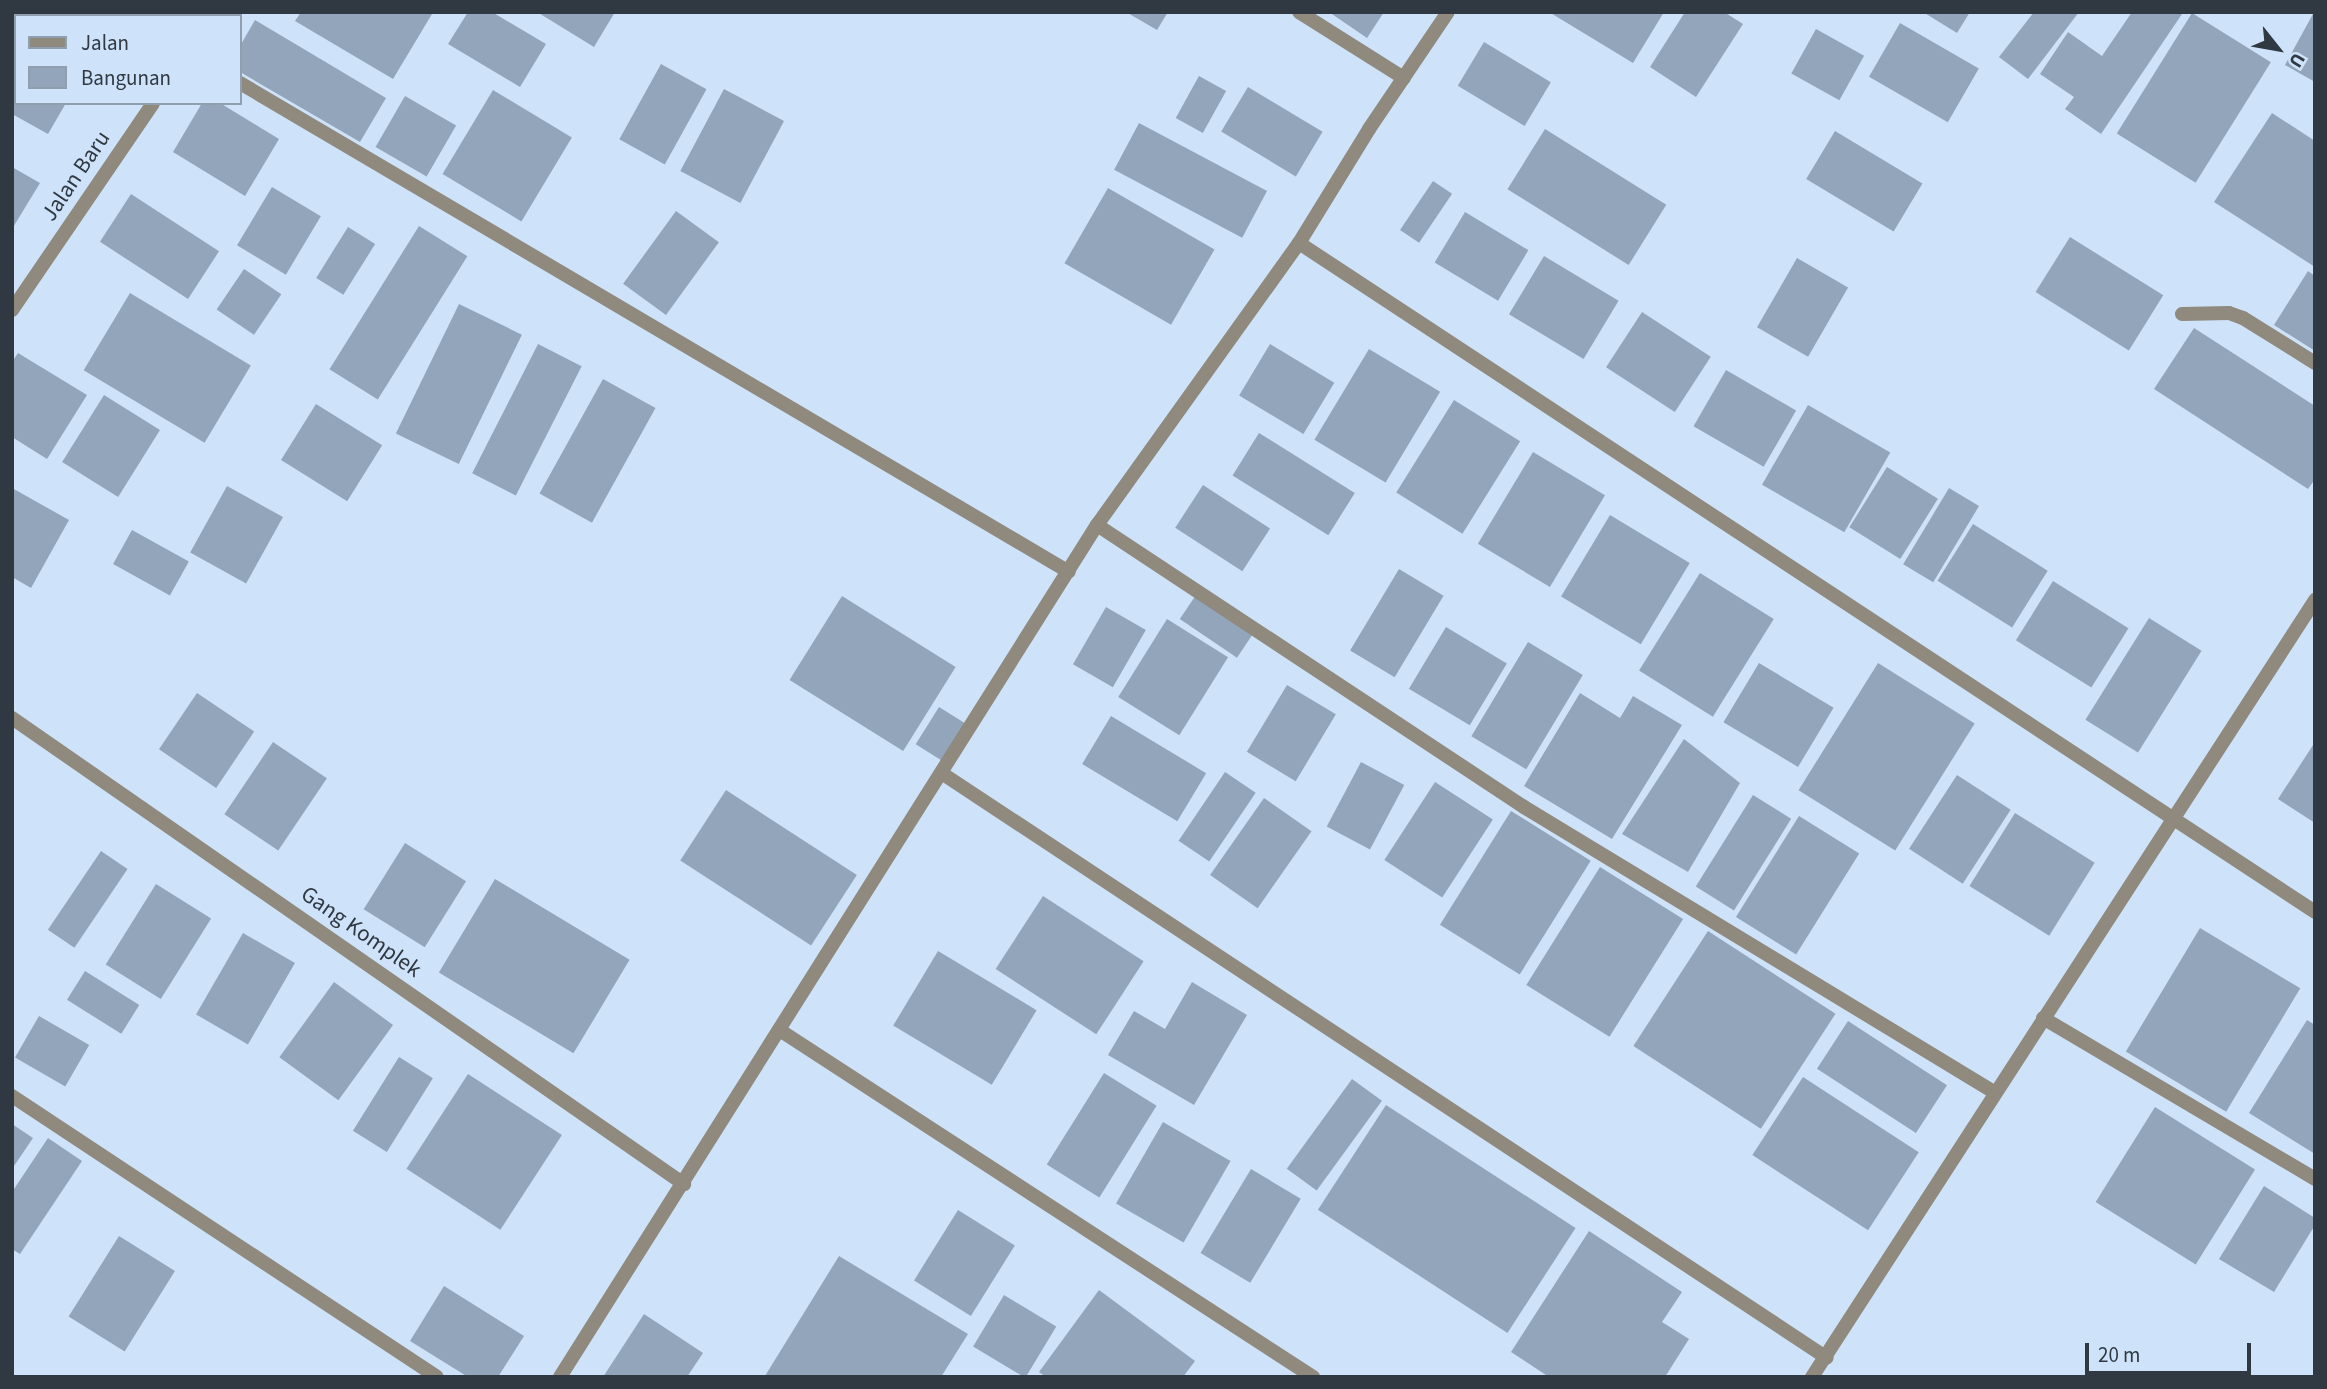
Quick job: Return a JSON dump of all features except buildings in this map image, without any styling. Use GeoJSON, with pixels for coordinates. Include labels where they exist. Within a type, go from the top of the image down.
{"type":"FeatureCollection","features":[{"type":"Feature","properties":{"kind":"street"},"geometry":{"type":"LineString","coordinates":[[1299,12],[1404,78]]}},
{"type":"Feature","properties":{"kind":"street"},"geometry":{"type":"LineString","coordinates":[[560,1377],[943,774],[1097,525],[1300,243],[1448,12]]}},
{"type":"Feature","properties":{"kind":"street"},"geometry":{"type":"LineString","coordinates":[[242,84],[1069,572]]}},
{"type":"Feature","properties":{"kind":"street","name":"Jalan Baru"},"geometry":{"type":"LineString","coordinates":[[12,310],[152,105]]}},
{"type":"Feature","properties":{"kind":"street"},"geometry":{"type":"LineString","coordinates":[[1300,243],[2315,912]]}},
{"type":"Feature","properties":{"kind":"street"},"geometry":{"type":"LineString","coordinates":[[2182,314],[2229,313],[2261,327],[2315,363]]}},
{"type":"Feature","properties":{"kind":"street"},"geometry":{"type":"LineString","coordinates":[[1097,525],[1524,807],[1994,1092]]}},
{"type":"Feature","properties":{"kind":"street"},"geometry":{"type":"LineString","coordinates":[[1812,1377],[2315,600]]}},
{"type":"Feature","properties":{"kind":"street","name":"Gang Komplek"},"geometry":{"type":"LineString","coordinates":[[12,718],[684,1184]]}},
{"type":"Feature","properties":{"kind":"street"},"geometry":{"type":"LineString","coordinates":[[943,774],[1826,1358]]}},
{"type":"Feature","properties":{"kind":"street"},"geometry":{"type":"LineString","coordinates":[[2043,1018],[2315,1179]]}},
{"type":"Feature","properties":{"kind":"street"},"geometry":{"type":"LineString","coordinates":[[780,1031],[1313,1377]]}},
{"type":"Feature","properties":{"kind":"street"},"geometry":{"type":"LineString","coordinates":[[12,1096],[437,1377]]}}]}
